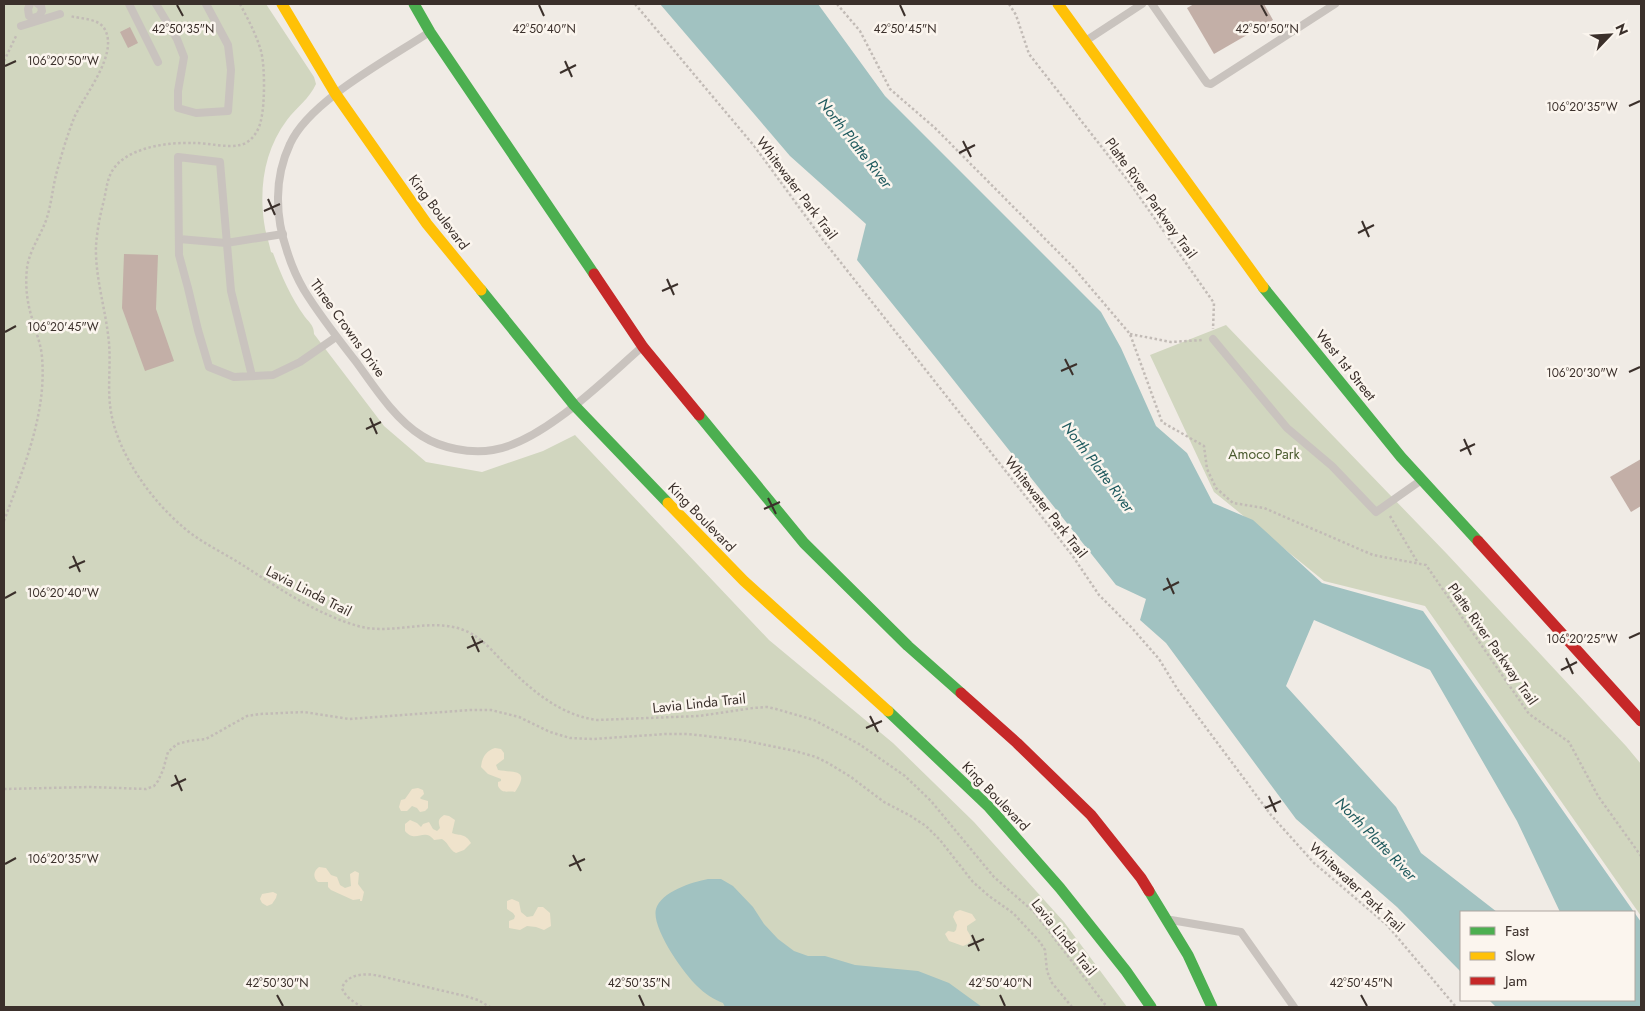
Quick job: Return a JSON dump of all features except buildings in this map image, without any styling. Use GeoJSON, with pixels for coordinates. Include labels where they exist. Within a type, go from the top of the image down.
{"type":"FeatureCollection","features":[{"type":"Feature","properties":{"kind":"street","name":"King Boulevard"},"geometry":{"type":"LineString","coordinates":[[282,4],[335,93],[427,224],[574,405],[744,581],[890,713],[989,807],[1060,888],[1126,971],[1151,1007]]}},
{"type":"Feature","properties":{"kind":"street"},"geometry":{"type":"LineString","coordinates":[[414,4],[430,32],[643,346],[804,543],[908,646],[1017,743],[1091,816],[1141,878],[1188,955],[1212,1007]]}},
{"type":"Feature","properties":{"kind":"street","name":"West 1st Street"},"geometry":{"type":"LineString","coordinates":[[1058,4],[1260,283],[1400,457],[1641,721]]}},
{"type":"Feature","properties":{"kind":"lane"},"geometry":{"type":"LineString","coordinates":[[30,4],[28,12],[29,16],[33,18],[40,16],[42,11],[41,6],[38,4]]}},
{"type":"Feature","properties":{"kind":"lane"},"geometry":{"type":"LineString","coordinates":[[129,4],[158,62]]}},
{"type":"Feature","properties":{"kind":"lane"},"geometry":{"type":"LineString","coordinates":[[156,4],[177,39],[184,57],[178,91],[178,108],[196,113],[228,111],[231,70],[228,45],[206,4]]}},
{"type":"Feature","properties":{"kind":"lane"},"geometry":{"type":"LineString","coordinates":[[1085,41],[1142,4]]}},
{"type":"Feature","properties":{"kind":"lane"},"geometry":{"type":"LineString","coordinates":[[1152,4],[1204,79],[1207,83],[1211,84],[1334,4]]}},
{"type":"Feature","properties":{"kind":"lane"},"geometry":{"type":"LineString","coordinates":[[21,26],[60,14]]}},
{"type":"Feature","properties":{"kind":"lane","name":"Three Crowns Drive"},"geometry":{"type":"LineString","coordinates":[[430,32],[335,93],[301,126],[289,146],[282,166],[278,189],[278,207],[290,258],[304,290],[336,337],[406,424],[422,436],[449,447],[470,451],[491,451],[511,446],[528,438],[574,405],[643,346]]}},
{"type":"Feature","properties":{"kind":"lane"},"geometry":{"type":"LineString","coordinates":[[252,376],[231,291],[220,162],[178,157],[179,255],[209,366],[234,377],[273,375],[300,362],[336,337]]}},
{"type":"Feature","properties":{"kind":"lane"},"geometry":{"type":"LineString","coordinates":[[179,239],[226,243],[283,234]]}},
{"type":"Feature","properties":{"kind":"lane"},"geometry":{"type":"LineString","coordinates":[[1213,339],[1287,428],[1332,466],[1376,512],[1421,480]]}},
{"type":"Feature","properties":{"kind":"lane"},"geometry":{"type":"LineString","coordinates":[[1166,919],[1242,932],[1294,1007]]}},
{"type":"Feature","properties":{"kind":"path","name":"Lavia Linda Trail"},"geometry":{"type":"LineString","coordinates":[[240,4],[254,31],[262,58],[263,90],[261,120],[252,139],[233,146],[194,143],[169,144],[127,156],[111,172],[101,210],[96,246],[96,262],[109,345],[108,388],[111,414],[121,444],[148,491],[190,533],[305,603],[342,620],[373,629],[388,630],[439,625],[454,627],[484,643],[535,691],[554,705],[582,718],[597,720],[699,716],[767,707],[825,725],[874,754],[905,776],[925,794],[994,877],[1034,912],[1107,1007]]}},
{"type":"Feature","properties":{"kind":"path","name":"Whitewater Park Trail"},"geometry":{"type":"LineString","coordinates":[[635,4],[755,146],[823,240],[1072,555],[1099,596],[1132,628],[1159,659],[1178,690],[1271,815],[1314,863],[1388,925],[1456,1007]]}},
{"type":"Feature","properties":{"kind":"path","name":"Platte River Parkway Trail"},"geometry":{"type":"LineString","coordinates":[[837,4],[860,31],[890,89],[935,128],[1072,267],[1130,334],[1162,422],[1204,446],[1207,470],[1216,488],[1233,502],[1264,508],[1373,555],[1426,565],[1529,714],[1569,742],[1598,796],[1641,856]]}},
{"type":"Feature","properties":{"kind":"path","name":"Platte River Parkway Trail"},"geometry":{"type":"LineString","coordinates":[[1009,4],[1016,15],[1029,54],[1129,182],[1214,303],[1213,339]]}},
{"type":"Feature","properties":{"kind":"path"},"geometry":{"type":"LineString","coordinates":[[4,521],[30,450],[41,392],[42,355],[27,296],[27,267],[33,247],[45,223],[58,170],[74,118],[97,78],[109,46],[106,32],[94,20],[60,14]]}},
{"type":"Feature","properties":{"kind":"path"},"geometry":{"type":"LineString","coordinates":[[1130,334],[1171,342],[1213,339]]}},
{"type":"Feature","properties":{"kind":"path","name":"Platte River Parkway Trail"},"geometry":{"type":"LineString","coordinates":[[1385,506],[1418,564]]}},
{"type":"Feature","properties":{"kind":"path"},"geometry":{"type":"LineString","coordinates":[[4,789],[146,789],[154,786],[158,781],[168,752],[177,744],[206,739],[247,716],[260,714],[304,712],[349,719],[491,710],[519,717],[550,732],[570,738],[593,739],[688,734],[769,745],[816,757],[828,763],[851,777],[884,802],[926,826],[940,840],[973,882],[1014,913],[1040,942],[1045,950],[1047,971],[1052,982],[1072,1007]]}},
{"type":"Feature","properties":{"kind":"path"},"geometry":{"type":"LineString","coordinates":[[362,1007],[348,997],[342,988],[346,980],[351,977],[366,974],[464,996],[478,1000],[490,1007]]}},
{"type":"Feature","properties":{"kind":"green space"},"geometry":{"type":"Polygon","coordinates":[[[4,4],[266,4],[314,77],[316,84],[279,131],[265,168],[262,195],[265,226],[271,252],[291,294],[312,327],[314,334],[384,426],[426,462],[482,472],[543,451],[575,435],[769,640],[893,743],[974,822],[1064,922],[1127,1007],[4,1007],[4,4]]]}},
{"type":"Feature","properties":{"kind":"green space","name":"Amoco Park"},"geometry":{"type":"Polygon","coordinates":[[[1226,325],[1447,554],[1641,764],[1641,916],[1425,606],[1324,581],[1214,492],[1150,355],[1226,325]]]}},
{"type":"Feature","properties":{"kind":"sand"},"geometry":{"type":"Polygon","coordinates":[[[495,748],[501,749],[504,753],[504,759],[496,765],[498,770],[521,775],[515,792],[502,790],[498,786],[498,782],[501,779],[488,774],[481,767],[485,755],[495,748]]]}},
{"type":"Feature","properties":{"kind":"sand"},"geometry":{"type":"Polygon","coordinates":[[[418,788],[423,790],[424,794],[420,798],[428,801],[428,808],[420,812],[412,806],[407,811],[401,811],[399,807],[401,800],[405,799],[412,789],[418,788]]]}},
{"type":"Feature","properties":{"kind":"sand"},"geometry":{"type":"Polygon","coordinates":[[[444,815],[455,820],[452,833],[464,836],[471,843],[464,850],[456,853],[442,839],[434,840],[427,835],[413,836],[405,831],[405,824],[410,820],[421,827],[429,822],[433,829],[437,831],[440,828],[440,819],[444,815]]]}},
{"type":"Feature","properties":{"kind":"sand"},"geometry":{"type":"Polygon","coordinates":[[[319,867],[326,868],[331,875],[337,877],[340,885],[345,888],[351,886],[350,874],[355,871],[359,873],[358,884],[364,892],[362,901],[360,899],[353,900],[331,890],[328,887],[328,882],[318,882],[314,874],[319,867]]]}},
{"type":"Feature","properties":{"kind":"sand"},"geometry":{"type":"Polygon","coordinates":[[[273,892],[277,894],[272,904],[267,906],[262,903],[260,899],[262,894],[273,892]]]}},
{"type":"Feature","properties":{"kind":"sand"},"geometry":{"type":"Polygon","coordinates":[[[512,899],[519,902],[521,912],[527,917],[533,916],[538,907],[543,907],[550,913],[551,926],[544,930],[527,926],[520,930],[509,928],[509,921],[514,919],[515,916],[507,909],[507,901],[512,899]]]}},
{"type":"Feature","properties":{"kind":"sand"},"geometry":{"type":"Polygon","coordinates":[[[960,910],[972,914],[976,920],[967,926],[971,940],[963,946],[949,941],[945,934],[948,931],[954,932],[956,930],[957,925],[953,917],[955,912],[960,910]]]}},
{"type":"Feature","properties":{"kind":"water","name":"North Platte River"},"geometry":{"type":"Polygon","coordinates":[[[660,4],[818,4],[885,96],[1101,312],[1121,348],[1156,426],[1187,453],[1213,503],[1253,520],[1322,583],[1423,611],[1633,911],[1560,911],[1517,821],[1430,670],[1314,620],[1286,686],[1396,807],[1421,853],[1496,911],[1460,911],[1460,971],[1397,907],[1296,819],[1166,643],[1140,620],[1146,599],[1116,585],[857,260],[866,224],[790,156],[660,4]]]}},
{"type":"Feature","properties":{"kind":"water"},"geometry":{"type":"Polygon","coordinates":[[[708,879],[721,879],[733,886],[753,907],[764,924],[778,939],[794,951],[808,956],[825,956],[855,965],[918,971],[949,983],[982,1007],[725,1007],[723,1003],[700,989],[684,972],[663,939],[656,917],[656,909],[659,903],[670,893],[686,885],[708,879]]]}},
{"type":"Feature","properties":{"kind":"water"},"geometry":{"type":"Polygon","coordinates":[[[1635,913],[1641,922],[1641,1007],[1496,1007],[1490,1001],[1635,1001],[1635,913]]]}},
{"type":"Feature","properties":{"kind":"traffic: fast"},"geometry":{"type":"LineString","coordinates":[[414,4],[430,32],[594,274]]}},
{"type":"Feature","properties":{"kind":"traffic: fast"},"geometry":{"type":"LineString","coordinates":[[1263,287],[1401,457],[1478,541]]}},
{"type":"Feature","properties":{"kind":"traffic: fast"},"geometry":{"type":"LineString","coordinates":[[481,290],[574,405],[668,503]]}},
{"type":"Feature","properties":{"kind":"traffic: fast"},"geometry":{"type":"LineString","coordinates":[[699,415],[804,543],[908,646],[961,693]]}},
{"type":"Feature","properties":{"kind":"traffic: fast"},"geometry":{"type":"LineString","coordinates":[[888,711],[989,807],[1060,888],[1126,971],[1151,1007]]}},
{"type":"Feature","properties":{"kind":"traffic: fast"},"geometry":{"type":"LineString","coordinates":[[1149,891],[1188,955],[1212,1007]]}},
{"type":"Feature","properties":{"kind":"traffic: slow"},"geometry":{"type":"LineString","coordinates":[[282,4],[335,93],[427,224],[481,290]]}},
{"type":"Feature","properties":{"kind":"traffic: slow"},"geometry":{"type":"LineString","coordinates":[[1058,4],[1263,287]]}},
{"type":"Feature","properties":{"kind":"traffic: slow"},"geometry":{"type":"LineString","coordinates":[[668,503],[744,581],[888,711]]}},
{"type":"Feature","properties":{"kind":"traffic: jam"},"geometry":{"type":"LineString","coordinates":[[594,274],[643,347],[699,415]]}},
{"type":"Feature","properties":{"kind":"traffic: jam"},"geometry":{"type":"LineString","coordinates":[[1478,541],[1641,721]]}},
{"type":"Feature","properties":{"kind":"traffic: jam"},"geometry":{"type":"LineString","coordinates":[[961,693],[1017,743],[1091,815],[1141,878],[1149,891]]}}]}
